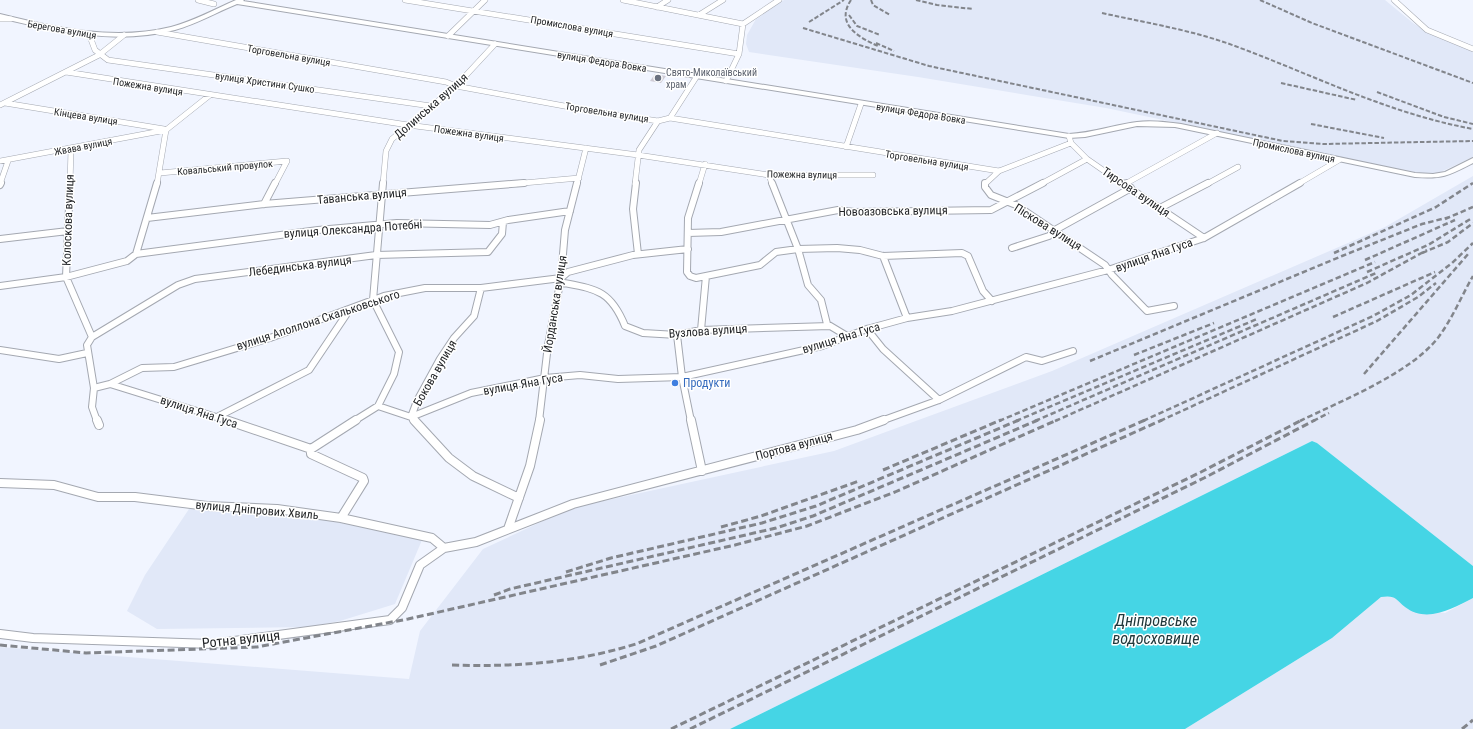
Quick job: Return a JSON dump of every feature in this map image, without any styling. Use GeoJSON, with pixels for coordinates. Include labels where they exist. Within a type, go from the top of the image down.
{"type":"FeatureCollection","features":[{"type":"Feature","properties":{"kind":"street"},"geometry":{"type":"LineString","coordinates":[[198,0],[214,4]]}},
{"type":"Feature","properties":{"kind":"street","name":"Промислова вулиця"},"geometry":{"type":"LineString","coordinates":[[405,0],[740,54]]}},
{"type":"Feature","properties":{"kind":"street"},"geometry":{"type":"LineString","coordinates":[[448,36],[485,0]]}},
{"type":"Feature","properties":{"kind":"street"},"geometry":{"type":"LineString","coordinates":[[623,0],[743,24],[779,0]]}},
{"type":"Feature","properties":{"kind":"street"},"geometry":{"type":"LineString","coordinates":[[657,7],[668,0]]}},
{"type":"Feature","properties":{"kind":"street"},"geometry":{"type":"LineString","coordinates":[[699,15],[723,0]]}},
{"type":"Feature","properties":{"kind":"street"},"geometry":{"type":"LineString","coordinates":[[1394,0],[1428,30],[1473,49]]}},
{"type":"Feature","properties":{"kind":"street","name":"Берегова вулиця"},"geometry":{"type":"LineString","coordinates":[[0,16],[89,34],[124,35],[158,32],[192,21],[239,1]]}},
{"type":"Feature","properties":{"kind":"street","name":"вулиця Федора Вовка"},"geometry":{"type":"LineString","coordinates":[[239,1],[697,76],[1070,140],[1084,135],[1132,124],[1156,123]]}},
{"type":"Feature","properties":{"kind":"street"},"geometry":{"type":"LineString","coordinates":[[0,20],[11,19]]}},
{"type":"Feature","properties":{"kind":"street"},"geometry":{"type":"LineString","coordinates":[[726,81],[740,54],[743,24]]}},
{"type":"Feature","properties":{"kind":"street","name":"Торговельна вулиця"},"geometry":{"type":"LineString","coordinates":[[158,32],[446,82],[456,86],[586,110],[658,120],[670,118],[998,171],[1070,140]]}},
{"type":"Feature","properties":{"kind":"street"},"geometry":{"type":"LineString","coordinates":[[89,34],[90,45],[99,55]]}},
{"type":"Feature","properties":{"kind":"street"},"geometry":{"type":"LineString","coordinates":[[3,104],[99,55],[124,35]]}},
{"type":"Feature","properties":{"kind":"street","name":"Долинська вулиця"},"geometry":{"type":"LineString","coordinates":[[373,300],[386,151],[392,139],[456,86],[495,44]]}},
{"type":"Feature","properties":{"kind":"street","name":"вулиця Христини Сушко"},"geometry":{"type":"LineString","coordinates":[[99,55],[108,60],[431,106]]}},
{"type":"Feature","properties":{"kind":"street","name":"Пожежна вулиця"},"geometry":{"type":"LineString","coordinates":[[66,72],[408,125],[704,164],[769,175],[873,176]]}},
{"type":"Feature","properties":{"kind":"street"},"geometry":{"type":"LineString","coordinates":[[670,118],[697,76]]}},
{"type":"Feature","properties":{"kind":"street"},"geometry":{"type":"LineString","coordinates":[[136,254],[160,173],[166,130],[210,95]]}},
{"type":"Feature","properties":{"kind":"street","name":"Кінцева вулиця"},"geometry":{"type":"LineString","coordinates":[[3,104],[166,130]]}},
{"type":"Feature","properties":{"kind":"street"},"geometry":{"type":"LineString","coordinates":[[846,147],[861,104]]}},
{"type":"Feature","properties":{"kind":"street"},"geometry":{"type":"LineString","coordinates":[[638,254],[633,209],[638,155],[658,120]]}},
{"type":"Feature","properties":{"kind":"street","name":"Промислова вулиця"},"geometry":{"type":"LineString","coordinates":[[1156,123],[1218,133],[1339,160],[1416,175],[1433,176],[1448,174],[1473,160]]}},
{"type":"Feature","properties":{"kind":"street","name":"Жвава вулиця"},"geometry":{"type":"LineString","coordinates":[[0,161],[71,149],[166,130]]}},
{"type":"Feature","properties":{"kind":"street"},"geometry":{"type":"LineString","coordinates":[[1124,184],[1218,133]]}},
{"type":"Feature","properties":{"kind":"street","name":"Тирсова вулиця"},"geometry":{"type":"LineString","coordinates":[[1070,140],[1087,159],[1204,238]]}},
{"type":"Feature","properties":{"kind":"street","name":"Йорданська вулиця"},"geometry":{"type":"LineString","coordinates":[[508,529],[530,466],[538,434],[548,345],[560,280],[564,230],[586,148]]}},
{"type":"Feature","properties":{"kind":"street","name":"Колоскова вулиця"},"geometry":{"type":"LineString","coordinates":[[71,149],[66,277],[92,337]]}},
{"type":"Feature","properties":{"kind":"street","name":"Новоазовська вулиця"},"geometry":{"type":"LineString","coordinates":[[688,233],[721,232],[838,210],[854,212],[991,210],[1087,159]]}},
{"type":"Feature","properties":{"kind":"street"},"geometry":{"type":"LineString","coordinates":[[0,185],[8,160]]}},
{"type":"Feature","properties":{"kind":"street","name":"вулиця Яна Гуса"},"geometry":{"type":"LineString","coordinates":[[411,417],[471,393],[545,378],[580,375],[618,378],[682,377],[822,346],[867,329],[907,318],[952,311],[992,302],[1108,270],[1204,238],[1339,160]]}},
{"type":"Feature","properties":{"kind":"street","name":"Ковальський провулок"},"geometry":{"type":"LineString","coordinates":[[160,173],[287,161],[264,204]]}},
{"type":"Feature","properties":{"kind":"street"},"geometry":{"type":"LineString","coordinates":[[704,164],[688,218],[688,274],[696,278],[760,265],[776,252],[837,248],[860,250],[884,256],[964,253],[969,258],[983,291],[992,302]]}},
{"type":"Feature","properties":{"kind":"street"},"geometry":{"type":"LineString","coordinates":[[1160,208],[1238,167]]}},
{"type":"Feature","properties":{"kind":"street","name":"Піскова вулиця"},"geometry":{"type":"LineString","coordinates":[[998,171],[987,178],[984,186],[990,194],[1006,203],[1016,205],[1056,230],[1099,261],[1108,270]]}},
{"type":"Feature","properties":{"kind":"street"},"geometry":{"type":"LineString","coordinates":[[769,175],[798,250],[808,285],[821,300],[826,321],[830,326],[847,336]]}},
{"type":"Feature","properties":{"kind":"street","name":"Таванська вулиця"},"geometry":{"type":"LineString","coordinates":[[147,218],[264,204],[579,178]]}},
{"type":"Feature","properties":{"kind":"street"},"geometry":{"type":"LineString","coordinates":[[1012,248],[1049,236],[1056,230],[1131,188]]}},
{"type":"Feature","properties":{"kind":"street","name":"вулиця Олександра Потебні"},"geometry":{"type":"LineString","coordinates":[[0,286],[66,277],[126,261],[136,254],[261,236],[379,224],[480,224],[503,222],[570,211]]}},
{"type":"Feature","properties":{"kind":"street","name":"Лебединська вулиця"},"geometry":{"type":"LineString","coordinates":[[92,337],[178,285],[195,279],[376,256],[488,252],[502,234],[503,222]]}},
{"type":"Feature","properties":{"kind":"street"},"geometry":{"type":"LineString","coordinates":[[0,239],[68,232]]}},
{"type":"Feature","properties":{"kind":"street","name":"вулиця Аполлона Скальковського"},"geometry":{"type":"LineString","coordinates":[[94,388],[110,384],[142,368],[174,367],[270,338],[373,300],[425,288],[481,288],[560,280],[568,272],[638,254],[688,249]]}},
{"type":"Feature","properties":{"kind":"street"},"geometry":{"type":"LineString","coordinates":[[884,256],[907,318]]}},
{"type":"Feature","properties":{"kind":"street"},"geometry":{"type":"LineString","coordinates":[[1108,270],[1147,311],[1174,306]]}},
{"type":"Feature","properties":{"kind":"street"},"geometry":{"type":"LineString","coordinates":[[701,330],[706,276]]}},
{"type":"Feature","properties":{"kind":"street","name":"Вузлова вулиця"},"geometry":{"type":"LineString","coordinates":[[560,280],[592,290],[606,298],[616,305],[625,326],[643,333],[677,335],[701,330],[830,326]]}},
{"type":"Feature","properties":{"kind":"street","name":"Бокова вулиця"},"geometry":{"type":"LineString","coordinates":[[411,417],[417,401],[440,359],[454,338],[474,316],[481,288]]}},
{"type":"Feature","properties":{"kind":"street"},"geometry":{"type":"LineString","coordinates":[[311,449],[378,406],[394,374],[399,352],[373,300]]}},
{"type":"Feature","properties":{"kind":"street"},"geometry":{"type":"LineString","coordinates":[[217,416],[309,370],[346,315],[346,310]]}},
{"type":"Feature","properties":{"kind":"street"},"geometry":{"type":"LineString","coordinates":[[867,329],[883,349],[939,400]]}},
{"type":"Feature","properties":{"kind":"street"},"geometry":{"type":"LineString","coordinates":[[677,335],[682,377],[702,470]]}},
{"type":"Feature","properties":{"kind":"street"},"geometry":{"type":"LineString","coordinates":[[92,337],[87,345],[94,388],[92,407],[99,425]]}},
{"type":"Feature","properties":{"kind":"street"},"geometry":{"type":"LineString","coordinates":[[0,350],[59,360],[88,353]]}},
{"type":"Feature","properties":{"kind":"street","name":"Портова вулиця"},"geometry":{"type":"LineString","coordinates":[[508,529],[573,504],[857,430],[939,400],[1026,357],[1042,361],[1073,351]]}},
{"type":"Feature","properties":{"kind":"street","name":"вулиця Яна Гуса"},"geometry":{"type":"LineString","coordinates":[[110,384],[217,416],[311,449],[311,454],[362,478],[364,481],[341,518]]}},
{"type":"Feature","properties":{"kind":"street"},"geometry":{"type":"LineString","coordinates":[[378,406],[411,417],[449,458],[473,476],[519,498]]}},
{"type":"Feature","properties":{"kind":"street","name":"вулиця Дніпрових Хвиль"},"geometry":{"type":"LineString","coordinates":[[0,483],[54,485],[98,498],[135,497],[207,506],[277,509],[341,518],[432,538],[444,548]]}},
{"type":"Feature","properties":{"kind":"street"},"geometry":{"type":"LineString","coordinates":[[444,548],[476,542],[508,529]]}},
{"type":"Feature","properties":{"kind":"street","name":"Ротна вулиця"},"geometry":{"type":"LineString","coordinates":[[0,634],[33,638],[212,644],[390,620],[402,608],[420,565],[444,548]]}},
{"type":"Feature","properties":{"kind":"shaded area"},"geometry":{"type":"Polygon","coordinates":[[[784,0],[1385,0],[1413,23],[1431,34],[1473,51],[1473,157],[1432,176],[1106,108],[918,77],[749,52],[746,44],[747,35],[756,19],[784,0]]]}},
{"type":"Feature","properties":{"kind":"shaded area"},"geometry":{"type":"Polygon","coordinates":[[[1473,176],[1473,566],[1317,443],[1312,441],[730,729],[0,729],[0,647],[409,679],[420,631],[483,549],[571,508],[834,451],[1052,371],[1385,227],[1473,176]]]}},
{"type":"Feature","properties":{"kind":"shaded area"},"geometry":{"type":"Polygon","coordinates":[[[189,509],[284,513],[338,522],[422,540],[395,604],[340,621],[308,627],[157,629],[127,611],[145,575],[189,509]]]}},
{"type":"Feature","properties":{"kind":"shaded area"},"geometry":{"type":"Polygon","coordinates":[[[1390,596],[1397,599],[1405,607],[1445,613],[1473,598],[1473,729],[1185,729],[1332,638],[1381,597],[1390,596]]]}},
{"type":"Feature","properties":{"kind":"water","name":"Дніпровське водосховище"},"geometry":{"type":"Polygon","coordinates":[[[1312,441],[1317,443],[1473,566],[1473,598],[1440,613],[1422,614],[1413,612],[1393,597],[1381,597],[1332,638],[1185,729],[730,729],[1312,441]]]}},
{"type":"Feature","properties":{"kind":"building","name":"Свято-Миколаївський храм"},"geometry":{"type":"Polygon","coordinates":[[[655,74],[666,76],[661,83],[650,81],[655,74]]]}},
{"type":"Feature","properties":{"kind":"railway"},"geometry":{"type":"LineString","coordinates":[[809,22],[844,0]]}},
{"type":"Feature","properties":{"kind":"railway"},"geometry":{"type":"LineString","coordinates":[[851,0],[847,8],[847,23],[856,34],[878,46]]}},
{"type":"Feature","properties":{"kind":"railway"},"geometry":{"type":"LineString","coordinates":[[871,0],[873,5],[890,15]]}},
{"type":"Feature","properties":{"kind":"railway"},"geometry":{"type":"LineString","coordinates":[[916,0],[937,5],[973,9]]}},
{"type":"Feature","properties":{"kind":"railway"},"geometry":{"type":"LineString","coordinates":[[1260,0],[1312,23],[1473,83]]}},
{"type":"Feature","properties":{"kind":"railway"},"geometry":{"type":"LineString","coordinates":[[1102,13],[1169,27],[1219,40],[1381,104],[1411,114],[1473,129]]}},
{"type":"Feature","properties":{"kind":"railway"},"geometry":{"type":"LineString","coordinates":[[849,15],[857,26],[880,35]]}},
{"type":"Feature","properties":{"kind":"railway"},"geometry":{"type":"LineString","coordinates":[[803,28],[929,66],[1283,141],[1323,144],[1473,141]]}},
{"type":"Feature","properties":{"kind":"railway"},"geometry":{"type":"LineString","coordinates":[[876,43],[894,51]]}},
{"type":"Feature","properties":{"kind":"railway"},"geometry":{"type":"LineString","coordinates":[[1281,83],[1357,100]]}},
{"type":"Feature","properties":{"kind":"railway"},"geometry":{"type":"LineString","coordinates":[[1377,92],[1444,117],[1473,124]]}},
{"type":"Feature","properties":{"kind":"railway"},"geometry":{"type":"LineString","coordinates":[[1311,124],[1384,138]]}},
{"type":"Feature","properties":{"kind":"railway"},"geometry":{"type":"LineString","coordinates":[[1334,253],[1436,207],[1473,183]]}},
{"type":"Feature","properties":{"kind":"railway"},"geometry":{"type":"LineString","coordinates":[[1449,217],[1473,207]]}},
{"type":"Feature","properties":{"kind":"railway"},"geometry":{"type":"LineString","coordinates":[[1090,361],[1342,256],[1422,224],[1449,217]]}},
{"type":"Feature","properties":{"kind":"railway"},"geometry":{"type":"LineString","coordinates":[[1445,219],[1449,217]]}},
{"type":"Feature","properties":{"kind":"railway"},"geometry":{"type":"LineString","coordinates":[[1367,272],[1428,245],[1472,218]]}},
{"type":"Feature","properties":{"kind":"railway"},"geometry":{"type":"LineString","coordinates":[[1365,260],[1455,220]]}},
{"type":"Feature","properties":{"kind":"railway"},"geometry":{"type":"LineString","coordinates":[[1422,253],[1448,242],[1473,223]]}},
{"type":"Feature","properties":{"kind":"railway"},"geometry":{"type":"LineString","coordinates":[[1143,421],[1373,316],[1411,295],[1452,263],[1473,243]]}},
{"type":"Feature","properties":{"kind":"railway"},"geometry":{"type":"LineString","coordinates":[[1055,421],[1367,283],[1427,250]]}},
{"type":"Feature","properties":{"kind":"railway"},"geometry":{"type":"LineString","coordinates":[[1364,374],[1469,253]]}},
{"type":"Feature","properties":{"kind":"railway"},"geometry":{"type":"LineString","coordinates":[[999,421],[1375,262]]}},
{"type":"Feature","properties":{"kind":"railway"},"geometry":{"type":"LineString","coordinates":[[1333,317],[1435,272]]}},
{"type":"Feature","properties":{"kind":"railway"},"geometry":{"type":"LineString","coordinates":[[1035,421],[1376,273]]}},
{"type":"Feature","properties":{"kind":"railway"},"geometry":{"type":"LineString","coordinates":[[1301,421],[1376,384],[1413,361],[1428,348],[1445,328],[1473,276]]}},
{"type":"Feature","properties":{"kind":"railway"},"geometry":{"type":"LineString","coordinates":[[1160,421],[1377,321],[1418,297],[1436,283]]}},
{"type":"Feature","properties":{"kind":"railway"},"geometry":{"type":"LineString","coordinates":[[1016,421],[1257,319]]}},
{"type":"Feature","properties":{"kind":"railway"},"geometry":{"type":"LineString","coordinates":[[1134,355],[1214,323]]}},
{"type":"Feature","properties":{"kind":"railway"},"geometry":{"type":"LineString","coordinates":[[1315,420],[1329,413]]}},
{"type":"Feature","properties":{"kind":"railway"},"geometry":{"type":"LineString","coordinates":[[883,470],[1001,420]]}},
{"type":"Feature","properties":{"kind":"railway"},"geometry":{"type":"LineString","coordinates":[[566,572],[611,558],[762,523],[816,506],[1019,420]]}},
{"type":"Feature","properties":{"kind":"railway"},"geometry":{"type":"LineString","coordinates":[[494,595],[510,589],[776,528],[813,516],[1038,420]]}},
{"type":"Feature","properties":{"kind":"railway"},"geometry":{"type":"LineString","coordinates":[[0,645],[86,653],[257,647],[408,619],[735,545],[807,526],[895,492],[1057,420]]}},
{"type":"Feature","properties":{"kind":"railway"},"geometry":{"type":"LineString","coordinates":[[452,665],[499,665],[568,660],[636,644],[1145,420]]}},
{"type":"Feature","properties":{"kind":"railway"},"geometry":{"type":"LineString","coordinates":[[600,665],[656,646],[1162,420]]}},
{"type":"Feature","properties":{"kind":"railway"},"geometry":{"type":"LineString","coordinates":[[690,729],[1204,478],[1315,420]]}},
{"type":"Feature","properties":{"kind":"railway"},"geometry":{"type":"LineString","coordinates":[[671,729],[1201,472],[1301,421]]}},
{"type":"Feature","properties":{"kind":"railway"},"geometry":{"type":"LineString","coordinates":[[721,527],[761,516],[859,481]]}},
{"type":"Feature","properties":{"kind":"railway"},"geometry":{"type":"LineString","coordinates":[[1462,729],[1473,720]]}},
{"type":"Feature","properties":{"kind":"place","name":"Свято-Миколаївський храм"},"geometry":{"type":"Point","coordinates":[658,78]}},
{"type":"Feature","properties":{"kind":"place","name":"Продукти"},"geometry":{"type":"Point","coordinates":[675,383]}}]}
